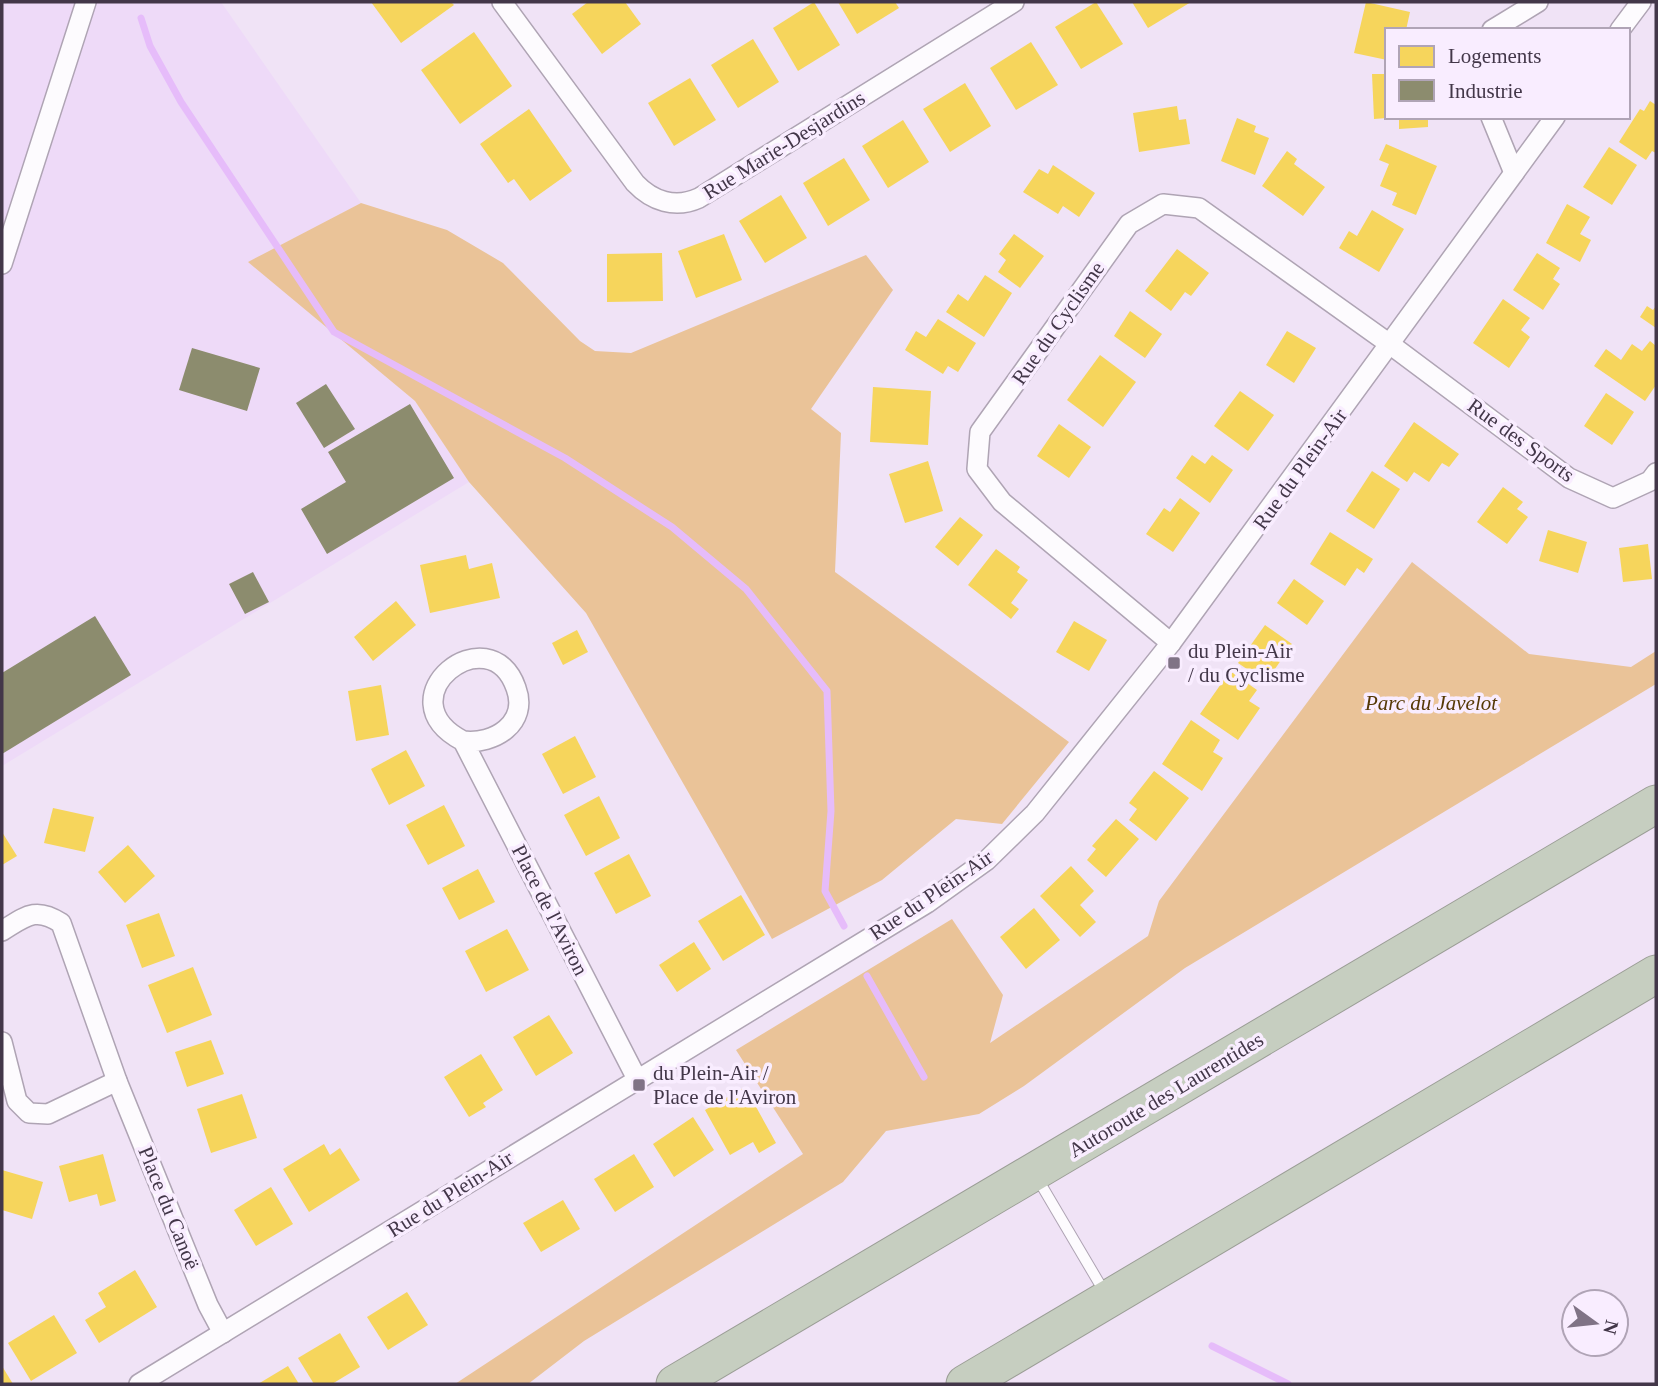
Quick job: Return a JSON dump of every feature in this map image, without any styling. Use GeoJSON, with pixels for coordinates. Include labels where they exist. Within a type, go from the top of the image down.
{"type":"FeatureCollection","features":[{"type":"Feature","properties":{"kind":"highway","name":"Autoroute des Laurentides"},"geometry":{"type":"LineString","coordinates":[[675,1384],[1656,804]]}},
{"type":"Feature","properties":{"kind":"highway"},"geometry":{"type":"LineString","coordinates":[[965,1384],[1656,974]]}},
{"type":"Feature","properties":{"kind":"street"},"geometry":{"type":"LineString","coordinates":[[2,264],[8,217],[86,2]]}},
{"type":"Feature","properties":{"kind":"street","name":"Rue Marie-Desjardins"},"geometry":{"type":"LineString","coordinates":[[502,2],[635,183],[644,193],[671,204],[689,203],[699,198],[1014,2]]}},
{"type":"Feature","properties":{"kind":"street"},"geometry":{"type":"LineString","coordinates":[[1495,28],[1538,2]]}},
{"type":"Feature","properties":{"kind":"street"},"geometry":{"type":"LineString","coordinates":[[1622,28],[1641,2]]}},
{"type":"Feature","properties":{"kind":"street"},"geometry":{"type":"LineString","coordinates":[[1492,119],[1514,173]]}},
{"type":"Feature","properties":{"kind":"street","name":"Rue du Plein-Air"},"geometry":{"type":"LineString","coordinates":[[139,1384],[927,902],[987,860],[1035,813],[1171,643],[1554,119]]}},
{"type":"Feature","properties":{"kind":"street","name":"Rue du Cyclisme"},"geometry":{"type":"LineString","coordinates":[[1171,643],[1002,502],[977,469],[980,432],[1129,224],[1163,204],[1199,208],[1391,345]]}},
{"type":"Feature","properties":{"kind":"street","name":"Rue des Sports"},"geometry":{"type":"LineString","coordinates":[[1391,345],[1569,478],[1613,498],[1650,481],[1656,472]]}},
{"type":"Feature","properties":{"kind":"street","name":"Place de l'Aviron"},"geometry":{"type":"LineString","coordinates":[[463,741],[479,743],[506,731],[519,705],[517,690],[506,671],[488,660],[473,658],[459,661],[438,681],[435,710],[441,724],[463,741],[637,1079]]}},
{"type":"Feature","properties":{"kind":"street","name":"Place du Canoë"},"geometry":{"type":"LineString","coordinates":[[2,932],[30,914],[46,913],[61,923],[117,1081],[208,1305],[223,1333]]}},
{"type":"Feature","properties":{"kind":"street"},"geometry":{"type":"LineString","coordinates":[[2,1042],[18,1101],[29,1113],[48,1114],[117,1081]]}},
{"type":"Feature","properties":{"kind":"lane"},"geometry":{"type":"LineString","coordinates":[[1034,1173],[1108,1298]]}},
{"type":"Feature","properties":{"kind":"shaded area"},"geometry":{"type":"Polygon","coordinates":[[[2,2],[221,2],[361,203],[249,262],[415,401],[469,482],[2,766],[2,2]]]}},
{"type":"Feature","properties":{"kind":"green space"},"geometry":{"type":"Polygon","coordinates":[[[361,203],[447,230],[503,263],[580,341],[595,351],[631,353],[866,255],[893,290],[811,409],[841,433],[835,572],[1069,742],[1002,824],[956,819],[882,880],[772,939],[586,613],[469,482],[415,401],[248,262],[361,203]]]}},
{"type":"Feature","properties":{"kind":"green space","name":"Parc du Javelot"},"geometry":{"type":"Polygon","coordinates":[[[1412,562],[1529,654],[1631,667],[1656,651],[1656,684],[1185,968],[1024,1086],[979,1114],[886,1131],[843,1182],[584,1341],[528,1384],[455,1384],[803,1154],[736,1050],[952,919],[1003,995],[990,1043],[1148,936],[1159,901],[1412,562]]]}},
{"type":"Feature","properties":{"kind":"building: Logements"},"geometry":{"type":"Polygon","coordinates":[[[371,2],[451,2],[454,5],[401,43],[371,2]]]}},
{"type":"Feature","properties":{"kind":"building: Logements"},"geometry":{"type":"Polygon","coordinates":[[[588,2],[625,2],[641,24],[602,54],[572,14],[588,2]]]}},
{"type":"Feature","properties":{"kind":"building: Logements"},"geometry":{"type":"Polygon","coordinates":[[[814,2],[840,45],[798,71],[773,28],[814,2]]]}},
{"type":"Feature","properties":{"kind":"building: Logements"},"geometry":{"type":"Polygon","coordinates":[[[838,2],[895,2],[899,8],[857,34],[838,2]]]}},
{"type":"Feature","properties":{"kind":"building: Logements"},"geometry":{"type":"Polygon","coordinates":[[[1096,2],[1123,44],[1081,69],[1055,27],[1096,2]]]}},
{"type":"Feature","properties":{"kind":"building: Logements"},"geometry":{"type":"Polygon","coordinates":[[[1132,2],[1191,2],[1148,28],[1132,2]]]}},
{"type":"Feature","properties":{"kind":"building: Logements"},"geometry":{"type":"Polygon","coordinates":[[[1366,2],[1410,12],[1406,28],[1385,28],[1385,60],[1354,53],[1366,2]]]}},
{"type":"Feature","properties":{"kind":"building: Logements"},"geometry":{"type":"Polygon","coordinates":[[[474,32],[512,86],[460,124],[421,70],[474,32]]]}},
{"type":"Feature","properties":{"kind":"building: Logements"},"geometry":{"type":"Polygon","coordinates":[[[753,39],[779,82],[738,108],[711,65],[753,39]]]}},
{"type":"Feature","properties":{"kind":"building: Logements"},"geometry":{"type":"Polygon","coordinates":[[[1031,42],[1058,85],[1016,110],[990,68],[1031,42]]]}},
{"type":"Feature","properties":{"kind":"building: Logements"},"geometry":{"type":"Polygon","coordinates":[[[1372,74],[1385,74],[1385,118],[1374,119],[1372,74]]]}},
{"type":"Feature","properties":{"kind":"building: Logements"},"geometry":{"type":"Polygon","coordinates":[[[690,78],[716,120],[674,146],[648,103],[690,78]]]}},
{"type":"Feature","properties":{"kind":"building: Logements"},"geometry":{"type":"Polygon","coordinates":[[[965,83],[991,126],[950,152],[923,109],[965,83]]]}},
{"type":"Feature","properties":{"kind":"building: Logements"},"geometry":{"type":"Polygon","coordinates":[[[1650,101],[1656,105],[1656,153],[1652,151],[1646,160],[1619,142],[1640,109],[1644,111],[1650,101]]]}},
{"type":"Feature","properties":{"kind":"building: Logements"},"geometry":{"type":"Polygon","coordinates":[[[1177,106],[1179,120],[1186,119],[1190,144],[1139,152],[1133,113],[1177,106]]]}},
{"type":"Feature","properties":{"kind":"building: Logements"},"geometry":{"type":"Polygon","coordinates":[[[529,109],[572,171],[530,201],[514,179],[508,183],[480,144],[529,109]]]}},
{"type":"Feature","properties":{"kind":"building: Logements"},"geometry":{"type":"Polygon","coordinates":[[[1237,118],[1256,126],[1254,132],[1269,138],[1255,175],[1221,161],[1237,118]]]}},
{"type":"Feature","properties":{"kind":"building: Logements"},"geometry":{"type":"Polygon","coordinates":[[[1399,119],[1428,119],[1428,127],[1399,129],[1399,119]]]}},
{"type":"Feature","properties":{"kind":"building: Logements"},"geometry":{"type":"Polygon","coordinates":[[[903,120],[929,162],[888,188],[862,146],[903,120]]]}},
{"type":"Feature","properties":{"kind":"building: Logements"},"geometry":{"type":"Polygon","coordinates":[[[1386,144],[1437,166],[1416,215],[1392,205],[1397,193],[1380,186],[1389,164],[1379,160],[1386,144]]]}},
{"type":"Feature","properties":{"kind":"building: Logements"},"geometry":{"type":"Polygon","coordinates":[[[1609,147],[1637,165],[1612,205],[1583,187],[1609,147]]]}},
{"type":"Feature","properties":{"kind":"building: Logements"},"geometry":{"type":"Polygon","coordinates":[[[1287,151],[1297,159],[1294,164],[1325,187],[1303,216],[1262,186],[1287,151]]]}},
{"type":"Feature","properties":{"kind":"building: Logements"},"geometry":{"type":"Polygon","coordinates":[[[844,158],[870,200],[828,226],[803,183],[844,158]]]}},
{"type":"Feature","properties":{"kind":"building: Logements"},"geometry":{"type":"Polygon","coordinates":[[[1053,165],[1095,193],[1079,217],[1063,206],[1058,214],[1023,192],[1039,169],[1048,174],[1053,165]]]}},
{"type":"Feature","properties":{"kind":"building: Logements"},"geometry":{"type":"Polygon","coordinates":[[[781,195],[807,238],[765,263],[739,221],[781,195]]]}},
{"type":"Feature","properties":{"kind":"building: Logements"},"geometry":{"type":"Polygon","coordinates":[[[1567,204],[1590,217],[1580,234],[1591,240],[1580,262],[1546,243],[1567,204]]]}},
{"type":"Feature","properties":{"kind":"building: Logements"},"geometry":{"type":"Polygon","coordinates":[[[1372,210],[1404,229],[1379,272],[1339,248],[1349,231],[1357,236],[1372,210]]]}},
{"type":"Feature","properties":{"kind":"building: Logements"},"geometry":{"type":"Polygon","coordinates":[[[724,234],[742,280],[696,298],[678,251],[724,234]]]}},
{"type":"Feature","properties":{"kind":"building: Logements"},"geometry":{"type":"Polygon","coordinates":[[[1014,234],[1044,256],[1020,288],[998,272],[1006,260],[999,254],[1014,234]]]}},
{"type":"Feature","properties":{"kind":"building: Logements"},"geometry":{"type":"Polygon","coordinates":[[[1177,249],[1209,273],[1191,296],[1185,292],[1171,311],[1145,291],[1177,249]]]}},
{"type":"Feature","properties":{"kind":"building: Logements"},"geometry":{"type":"Polygon","coordinates":[[[662,253],[663,301],[607,302],[607,254],[662,253]]]}},
{"type":"Feature","properties":{"kind":"building: Logements"},"geometry":{"type":"Polygon","coordinates":[[[1537,253],[1560,268],[1553,279],[1560,284],[1543,310],[1513,290],[1537,253]]]}},
{"type":"Feature","properties":{"kind":"building: Logements"},"geometry":{"type":"Polygon","coordinates":[[[985,275],[1012,293],[984,337],[946,312],[958,294],[968,301],[985,275]]]}},
{"type":"Feature","properties":{"kind":"building: Logements"},"geometry":{"type":"Polygon","coordinates":[[[1503,299],[1530,318],[1521,330],[1530,337],[1509,368],[1473,343],[1503,299]]]}},
{"type":"Feature","properties":{"kind":"building: Logements"},"geometry":{"type":"Polygon","coordinates":[[[1647,306],[1653,310],[1656,306],[1656,328],[1640,317],[1647,306]]]}},
{"type":"Feature","properties":{"kind":"building: Logements"},"geometry":{"type":"Polygon","coordinates":[[[1130,311],[1162,334],[1145,358],[1114,336],[1130,311]]]}},
{"type":"Feature","properties":{"kind":"building: Logements"},"geometry":{"type":"Polygon","coordinates":[[[938,319],[976,343],[958,372],[948,366],[943,374],[905,350],[916,331],[926,337],[938,319]]]}},
{"type":"Feature","properties":{"kind":"building: Logements"},"geometry":{"type":"Polygon","coordinates":[[[1287,331],[1316,348],[1294,383],[1266,365],[1287,331]]]}},
{"type":"Feature","properties":{"kind":"building: Logements"},"geometry":{"type":"Polygon","coordinates":[[[1650,341],[1656,346],[1656,385],[1645,401],[1594,366],[1606,349],[1621,360],[1632,344],[1642,351],[1650,341]]]}},
{"type":"Feature","properties":{"kind":"building: Logements"},"geometry":{"type":"Polygon","coordinates":[[[1100,355],[1136,382],[1103,427],[1067,400],[1100,355]]]}},
{"type":"Feature","properties":{"kind":"building: Logements"},"geometry":{"type":"Polygon","coordinates":[[[873,387],[931,391],[928,445],[870,442],[873,387]]]}},
{"type":"Feature","properties":{"kind":"building: Logements"},"geometry":{"type":"Polygon","coordinates":[[[1240,391],[1274,415],[1248,451],[1214,426],[1240,391]]]}},
{"type":"Feature","properties":{"kind":"building: Logements"},"geometry":{"type":"Polygon","coordinates":[[[1606,393],[1634,412],[1612,445],[1584,426],[1606,393]]]}},
{"type":"Feature","properties":{"kind":"building: Logements"},"geometry":{"type":"Polygon","coordinates":[[[1414,422],[1459,454],[1449,467],[1442,463],[1429,482],[1414,472],[1407,482],[1384,466],[1414,422]]]}},
{"type":"Feature","properties":{"kind":"building: Logements"},"geometry":{"type":"Polygon","coordinates":[[[1059,424],[1091,447],[1069,478],[1037,456],[1059,424]]]}},
{"type":"Feature","properties":{"kind":"building: Logements"},"geometry":{"type":"Polygon","coordinates":[[[1192,455],[1205,464],[1212,455],[1233,470],[1210,503],[1176,478],[1192,455]]]}},
{"type":"Feature","properties":{"kind":"building: Logements"},"geometry":{"type":"Polygon","coordinates":[[[928,461],[943,511],[905,523],[889,474],[928,461]]]}},
{"type":"Feature","properties":{"kind":"building: Logements"},"geometry":{"type":"Polygon","coordinates":[[[1372,471],[1400,489],[1374,529],[1346,511],[1372,471]]]}},
{"type":"Feature","properties":{"kind":"building: Logements"},"geometry":{"type":"Polygon","coordinates":[[[1503,487],[1523,502],[1517,509],[1528,517],[1507,544],[1477,522],[1503,487]]]}},
{"type":"Feature","properties":{"kind":"building: Logements"},"geometry":{"type":"Polygon","coordinates":[[[1180,498],[1200,513],[1173,552],[1146,534],[1164,508],[1170,512],[1180,498]]]}},
{"type":"Feature","properties":{"kind":"building: Logements"},"geometry":{"type":"Polygon","coordinates":[[[960,517],[983,535],[958,566],[935,547],[960,517]]]}},
{"type":"Feature","properties":{"kind":"building: Logements"},"geometry":{"type":"Polygon","coordinates":[[[1548,530],[1587,542],[1578,573],[1539,561],[1548,530]]]}},
{"type":"Feature","properties":{"kind":"building: Logements"},"geometry":{"type":"Polygon","coordinates":[[[1330,532],[1373,559],[1364,573],[1357,568],[1345,586],[1310,564],[1330,532]]]}},
{"type":"Feature","properties":{"kind":"building: Logements"},"geometry":{"type":"Polygon","coordinates":[[[1648,544],[1652,579],[1623,582],[1619,548],[1648,544]]]}},
{"type":"Feature","properties":{"kind":"building: Logements"},"geometry":{"type":"Polygon","coordinates":[[[996,549],[1020,567],[1017,572],[1028,580],[1011,603],[1019,609],[1011,619],[968,585],[996,549]]]}},
{"type":"Feature","properties":{"kind":"building: Logements"},"geometry":{"type":"Polygon","coordinates":[[[466,555],[469,569],[492,563],[500,598],[430,613],[420,565],[466,555]]]}},
{"type":"Feature","properties":{"kind":"building: Logements"},"geometry":{"type":"Polygon","coordinates":[[[1294,579],[1324,601],[1307,625],[1277,603],[1294,579]]]}},
{"type":"Feature","properties":{"kind":"building: Logements"},"geometry":{"type":"Polygon","coordinates":[[[396,601],[416,625],[373,661],[354,637],[396,601]]]}},
{"type":"Feature","properties":{"kind":"building: Logements"},"geometry":{"type":"Polygon","coordinates":[[[1074,621],[1107,640],[1089,671],[1056,652],[1074,621]]]}},
{"type":"Feature","properties":{"kind":"building: Logements"},"geometry":{"type":"Polygon","coordinates":[[[1265,625],[1292,644],[1266,682],[1238,663],[1265,625]]]}},
{"type":"Feature","properties":{"kind":"building: Logements"},"geometry":{"type":"Polygon","coordinates":[[[577,630],[588,652],[563,665],[552,643],[577,630]]]}},
{"type":"Feature","properties":{"kind":"building: Logements"},"geometry":{"type":"Polygon","coordinates":[[[1230,671],[1257,690],[1249,701],[1260,708],[1238,740],[1200,714],[1230,671]]]}},
{"type":"Feature","properties":{"kind":"building: Logements"},"geometry":{"type":"Polygon","coordinates":[[[381,685],[389,735],[356,741],[348,691],[381,685]]]}},
{"type":"Feature","properties":{"kind":"building: Logements"},"geometry":{"type":"Polygon","coordinates":[[[1191,720],[1220,740],[1213,752],[1223,758],[1202,791],[1162,764],[1191,720]]]}},
{"type":"Feature","properties":{"kind":"building: Logements"},"geometry":{"type":"Polygon","coordinates":[[[575,736],[596,777],[563,794],[542,754],[575,736]]]}},
{"type":"Feature","properties":{"kind":"building: Logements"},"geometry":{"type":"Polygon","coordinates":[[[406,750],[425,786],[389,805],[371,769],[406,750]]]}},
{"type":"Feature","properties":{"kind":"building: Logements"},"geometry":{"type":"Polygon","coordinates":[[[1154,771],[1189,798],[1156,841],[1129,820],[1137,809],[1129,803],[1154,771]]]}},
{"type":"Feature","properties":{"kind":"building: Logements"},"geometry":{"type":"Polygon","coordinates":[[[599,796],[620,838],[586,856],[564,815],[599,796]]]}},
{"type":"Feature","properties":{"kind":"building: Logements"},"geometry":{"type":"Polygon","coordinates":[[[444,805],[465,846],[428,865],[406,825],[444,805]]]}},
{"type":"Feature","properties":{"kind":"building: Logements"},"geometry":{"type":"Polygon","coordinates":[[[53,808],[94,817],[85,852],[44,843],[53,808]]]}},
{"type":"Feature","properties":{"kind":"building: Logements"},"geometry":{"type":"Polygon","coordinates":[[[1116,819],[1139,839],[1106,877],[1087,860],[1096,849],[1092,846],[1116,819]]]}},
{"type":"Feature","properties":{"kind":"building: Logements"},"geometry":{"type":"Polygon","coordinates":[[[2,832],[17,856],[2,865],[2,832]]]}},
{"type":"Feature","properties":{"kind":"building: Logements"},"geometry":{"type":"Polygon","coordinates":[[[128,845],[155,876],[125,903],[98,872],[128,845]]]}},
{"type":"Feature","properties":{"kind":"building: Logements"},"geometry":{"type":"Polygon","coordinates":[[[629,854],[651,896],[616,914],[594,873],[629,854]]]}},
{"type":"Feature","properties":{"kind":"building: Logements"},"geometry":{"type":"Polygon","coordinates":[[[1071,866],[1094,891],[1080,905],[1096,922],[1080,937],[1040,896],[1071,866]]]}},
{"type":"Feature","properties":{"kind":"building: Logements"},"geometry":{"type":"Polygon","coordinates":[[[478,869],[495,902],[459,920],[442,888],[478,869]]]}},
{"type":"Feature","properties":{"kind":"building: Logements"},"geometry":{"type":"Polygon","coordinates":[[[741,895],[765,935],[723,961],[698,921],[741,895]]]}},
{"type":"Feature","properties":{"kind":"building: Logements"},"geometry":{"type":"Polygon","coordinates":[[[1034,908],[1060,940],[1026,969],[1000,937],[1034,908]]]}},
{"type":"Feature","properties":{"kind":"building: Logements"},"geometry":{"type":"Polygon","coordinates":[[[159,913],[175,956],[142,968],[126,925],[159,913]]]}},
{"type":"Feature","properties":{"kind":"building: Logements"},"geometry":{"type":"Polygon","coordinates":[[[507,929],[529,970],[486,992],[465,951],[507,929]]]}},
{"type":"Feature","properties":{"kind":"building: Logements"},"geometry":{"type":"Polygon","coordinates":[[[694,942],[711,969],[677,992],[659,965],[694,942]]]}},
{"type":"Feature","properties":{"kind":"building: Logements"},"geometry":{"type":"Polygon","coordinates":[[[193,967],[212,1015],[167,1033],[148,985],[193,967]]]}},
{"type":"Feature","properties":{"kind":"building: Logements"},"geometry":{"type":"Polygon","coordinates":[[[549,1015],[573,1053],[536,1076],[513,1037],[549,1015]]]}},
{"type":"Feature","properties":{"kind":"building: Logements"},"geometry":{"type":"Polygon","coordinates":[[[211,1040],[224,1074],[187,1087],[175,1052],[211,1040]]]}},
{"type":"Feature","properties":{"kind":"building: Logements"},"geometry":{"type":"Polygon","coordinates":[[[481,1054],[503,1090],[483,1103],[486,1107],[469,1117],[444,1077],[481,1054]]]}},
{"type":"Feature","properties":{"kind":"building: Logements"},"geometry":{"type":"Polygon","coordinates":[[[745,1087],[776,1143],[759,1153],[753,1142],[730,1155],[705,1110],[745,1087]]]}},
{"type":"Feature","properties":{"kind":"building: Logements"},"geometry":{"type":"Polygon","coordinates":[[[242,1094],[257,1138],[211,1153],[197,1109],[242,1094]]]}},
{"type":"Feature","properties":{"kind":"building: Logements"},"geometry":{"type":"Polygon","coordinates":[[[693,1117],[714,1150],[674,1177],[653,1144],[693,1117]]]}},
{"type":"Feature","properties":{"kind":"building: Logements"},"geometry":{"type":"Polygon","coordinates":[[[324,1144],[330,1155],[340,1148],[360,1180],[309,1212],[283,1169],[324,1144]]]}},
{"type":"Feature","properties":{"kind":"building: Logements"},"geometry":{"type":"Polygon","coordinates":[[[103,1154],[116,1201],[100,1206],[97,1194],[69,1202],[59,1166],[103,1154]]]}},
{"type":"Feature","properties":{"kind":"building: Logements"},"geometry":{"type":"Polygon","coordinates":[[[634,1154],[654,1187],[615,1212],[594,1179],[634,1154]]]}},
{"type":"Feature","properties":{"kind":"building: Logements"},"geometry":{"type":"Polygon","coordinates":[[[2,1170],[43,1182],[32,1219],[2,1210],[2,1170]]]}},
{"type":"Feature","properties":{"kind":"building: Logements"},"geometry":{"type":"Polygon","coordinates":[[[271,1187],[293,1224],[256,1246],[234,1210],[271,1187]]]}},
{"type":"Feature","properties":{"kind":"building: Logements"},"geometry":{"type":"Polygon","coordinates":[[[563,1200],[580,1229],[541,1252],[523,1223],[563,1200]]]}},
{"type":"Feature","properties":{"kind":"building: Logements"},"geometry":{"type":"Polygon","coordinates":[[[135,1270],[157,1307],[99,1343],[85,1320],[106,1307],[98,1293],[135,1270]]]}},
{"type":"Feature","properties":{"kind":"building: Logements"},"geometry":{"type":"Polygon","coordinates":[[[407,1292],[428,1325],[388,1350],[367,1317],[407,1292]]]}},
{"type":"Feature","properties":{"kind":"building: Logements"},"geometry":{"type":"Polygon","coordinates":[[[54,1315],[77,1353],[31,1381],[8,1343],[54,1315]]]}},
{"type":"Feature","properties":{"kind":"building: Logements"},"geometry":{"type":"Polygon","coordinates":[[[340,1333],[360,1367],[332,1384],[314,1384],[298,1358],[340,1333]]]}},
{"type":"Feature","properties":{"kind":"building: Logements"},"geometry":{"type":"Polygon","coordinates":[[[2,1366],[13,1384],[2,1384],[2,1366]]]}},
{"type":"Feature","properties":{"kind":"building: Logements"},"geometry":{"type":"Polygon","coordinates":[[[288,1366],[299,1384],[258,1384],[288,1366]]]}},
{"type":"Feature","properties":{"kind":"building: Industrie"},"geometry":{"type":"Polygon","coordinates":[[[192,348],[260,368],[247,411],[179,390],[192,348]]]}},
{"type":"Feature","properties":{"kind":"building: Industrie"},"geometry":{"type":"Polygon","coordinates":[[[326,384],[355,429],[324,448],[296,403],[326,384]]]}},
{"type":"Feature","properties":{"kind":"building: Industrie"},"geometry":{"type":"Polygon","coordinates":[[[410,404],[454,478],[327,554],[301,509],[346,482],[328,452],[410,404]]]}},
{"type":"Feature","properties":{"kind":"building: Industrie"},"geometry":{"type":"Polygon","coordinates":[[[253,572],[269,602],[245,614],[229,584],[253,572]]]}},
{"type":"Feature","properties":{"kind":"building: Industrie"},"geometry":{"type":"Polygon","coordinates":[[[95,616],[131,675],[2,754],[2,673],[95,616]]]}},
{"type":"Feature","properties":{"kind":"waterway"},"geometry":{"type":"LineString","coordinates":[[141,18],[150,46],[181,102],[334,332],[565,458],[672,527],[746,589],[827,691],[831,811],[825,891],[844,926]]}},
{"type":"Feature","properties":{"kind":"waterway"},"geometry":{"type":"LineString","coordinates":[[867,976],[924,1077]]}},
{"type":"Feature","properties":{"kind":"waterway"},"geometry":{"type":"LineString","coordinates":[[1212,1346],[1288,1384]]}},
{"type":"Feature","properties":{"kind":"place","name":"du Plein-Air / du Cyclisme"},"geometry":{"type":"Point","coordinates":[1174,663]}},
{"type":"Feature","properties":{"kind":"place","name":"du Plein-Air / Place de l'Aviron"},"geometry":{"type":"Point","coordinates":[639,1085]}}]}
